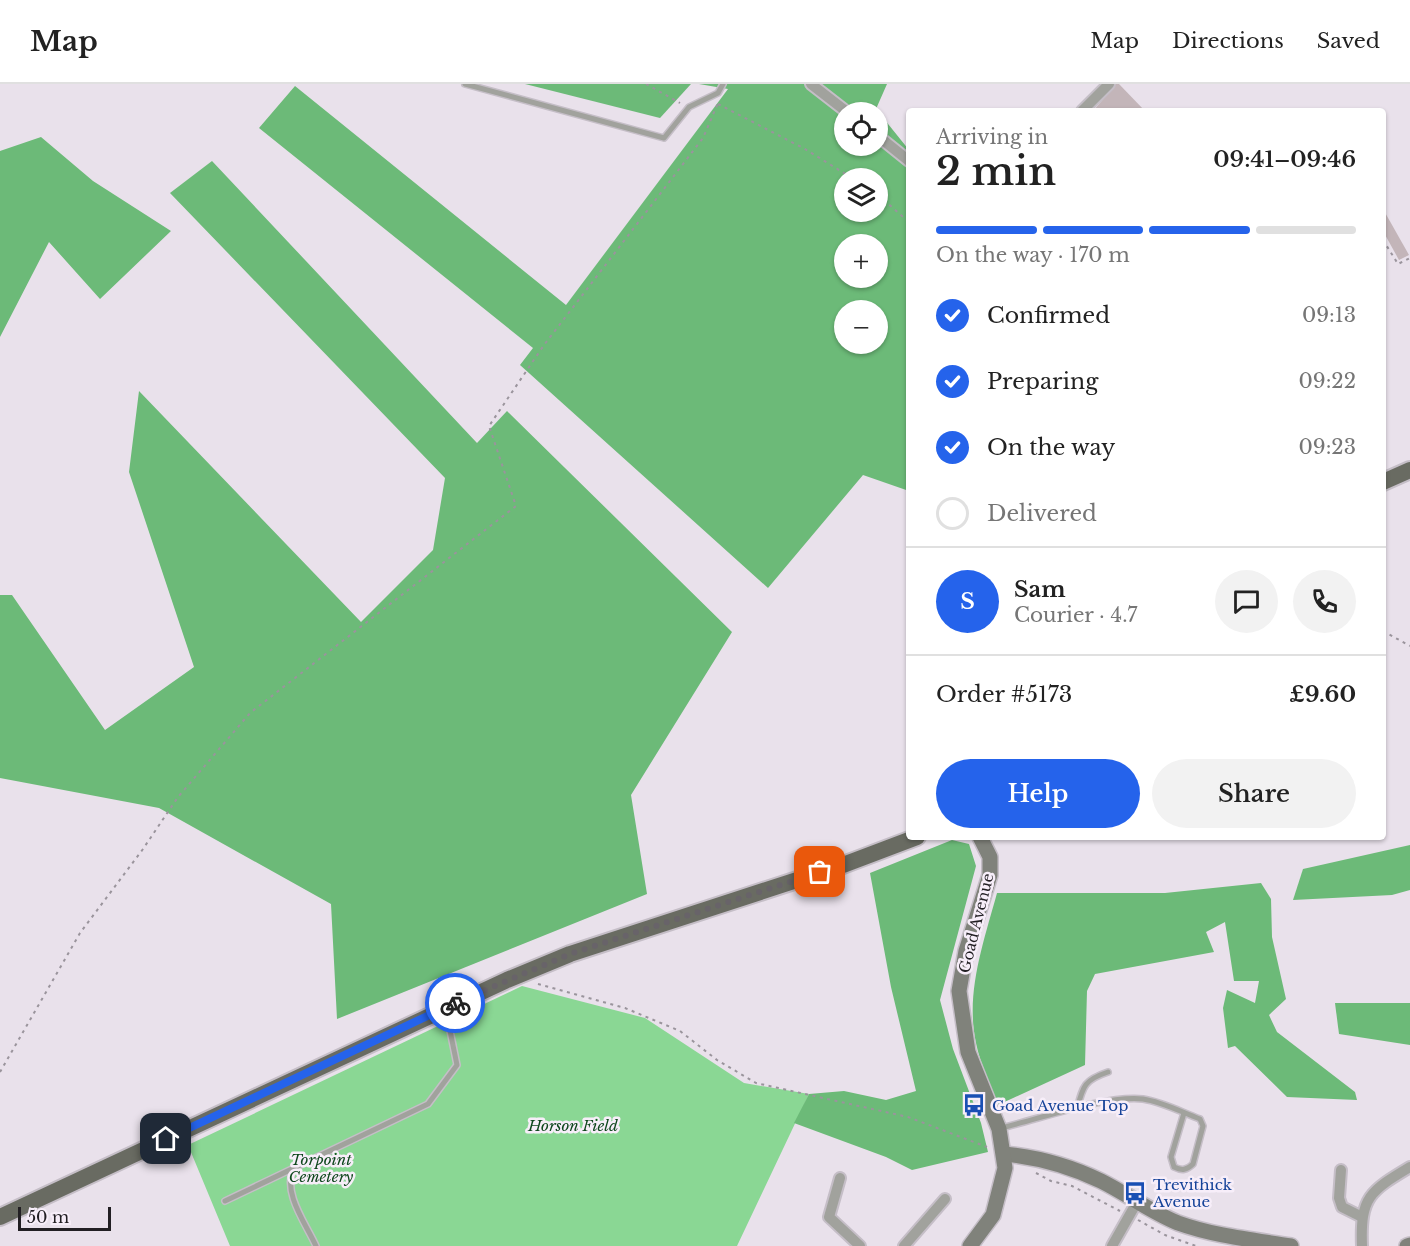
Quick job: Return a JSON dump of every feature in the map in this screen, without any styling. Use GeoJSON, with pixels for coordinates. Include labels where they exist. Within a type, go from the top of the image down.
{"type":"FeatureCollection","features":[{"type":"Feature","properties":{"kind":"main road"},"geometry":{"type":"LineString","coordinates":[[1386,481],[1410,470]]}},
{"type":"Feature","properties":{"kind":"main road"},"geometry":{"type":"LineString","coordinates":[[0,1217],[446,1008],[570,954],[843,865],[909,840]]}},
{"type":"Feature","properties":{"kind":"street"},"geometry":{"type":"LineString","coordinates":[[811,84],[834,102]]}},
{"type":"Feature","properties":{"kind":"street"},"geometry":{"type":"LineString","coordinates":[[1085,108],[1109,84]]}},
{"type":"Feature","properties":{"kind":"street"},"geometry":{"type":"LineString","coordinates":[[888,144],[906,159]]}},
{"type":"Feature","properties":{"kind":"street","name":"Goad Avenue"},"geometry":{"type":"LineString","coordinates":[[970,1246],[993,1215],[1002,1185],[1004,1154],[999,1129],[968,1052],[959,991],[966,951],[990,874],[990,857],[982,840]]}},
{"type":"Feature","properties":{"kind":"street"},"geometry":{"type":"LineString","coordinates":[[1004,1154],[1048,1161],[1101,1181],[1134,1208],[1213,1232],[1286,1246]]}},
{"type":"Feature","properties":{"kind":"street"},"geometry":{"type":"LineString","coordinates":[[1362,1246],[1362,1217],[1375,1188],[1410,1167]]}},
{"type":"Feature","properties":{"kind":"street"},"geometry":{"type":"LineString","coordinates":[[1341,1170],[1339,1198],[1342,1207],[1362,1217]]}},
{"type":"Feature","properties":{"kind":"street"},"geometry":{"type":"LineString","coordinates":[[840,1178],[829,1217],[860,1246]]}},
{"type":"Feature","properties":{"kind":"street"},"geometry":{"type":"LineString","coordinates":[[904,1246],[945,1199]]}},
{"type":"Feature","properties":{"kind":"street"},"geometry":{"type":"LineString","coordinates":[[1112,1246],[1134,1208]]}},
{"type":"Feature","properties":{"kind":"lane"},"geometry":{"type":"LineString","coordinates":[[465,84],[664,138],[694,104],[718,93],[723,84]]}},
{"type":"Feature","properties":{"kind":"lane"},"geometry":{"type":"LineString","coordinates":[[225,1201],[428,1104],[457,1065],[446,1008]]}},
{"type":"Feature","properties":{"kind":"lane"},"geometry":{"type":"LineString","coordinates":[[1077,1109],[1085,1084],[1093,1077],[1108,1072]]}},
{"type":"Feature","properties":{"kind":"lane"},"geometry":{"type":"LineString","coordinates":[[999,1129],[1111,1101],[1135,1099],[1156,1102],[1200,1119],[1203,1126],[1193,1164],[1189,1168],[1180,1170],[1174,1167],[1171,1157],[1184,1113]]}},
{"type":"Feature","properties":{"kind":"lane"},"geometry":{"type":"LineString","coordinates":[[293,1168],[289,1180],[290,1191],[316,1246]]}},
{"type":"Feature","properties":{"kind":"path"},"geometry":{"type":"LineString","coordinates":[[646,84],[682,104],[718,104],[805,149],[836,168]]}},
{"type":"Feature","properties":{"kind":"path"},"geometry":{"type":"LineString","coordinates":[[0,1072],[80,933],[143,849],[178,797],[250,713],[516,506],[489,426],[544,345],[703,138],[722,94]]}},
{"type":"Feature","properties":{"kind":"path"},"geometry":{"type":"LineString","coordinates":[[888,204],[906,219]]}},
{"type":"Feature","properties":{"kind":"path"},"geometry":{"type":"LineString","coordinates":[[1386,245],[1398,264],[1410,258]]}},
{"type":"Feature","properties":{"kind":"path"},"geometry":{"type":"LineString","coordinates":[[1386,633],[1410,646]]}},
{"type":"Feature","properties":{"kind":"path"},"geometry":{"type":"LineString","coordinates":[[528,972],[540,987],[625,1008],[680,1031],[717,1060],[756,1083],[908,1117],[1004,1154]]}},
{"type":"Feature","properties":{"kind":"path"},"geometry":{"type":"LineString","coordinates":[[1026,1170],[1051,1181],[1072,1186],[1105,1205],[1134,1208],[1165,1235],[1196,1246]]}},
{"type":"Feature","properties":{"kind":"green space"},"geometry":{"type":"Polygon","coordinates":[[[525,84],[691,84],[660,118],[525,84]]]}},
{"type":"Feature","properties":{"kind":"green space"},"geometry":{"type":"Polygon","coordinates":[[[699,84],[887,84],[879,102],[834,102],[834,156],[888,156],[888,124],[906,146],[906,490],[863,475],[768,588],[520,365],[533,348],[259,128],[295,86],[566,305],[728,89],[699,84]]]}},
{"type":"Feature","properties":{"kind":"green space"},"geometry":{"type":"Polygon","coordinates":[[[41,137],[93,181],[171,231],[100,299],[49,242],[0,337],[0,151],[41,137]]]}},
{"type":"Feature","properties":{"kind":"green space"},"geometry":{"type":"Polygon","coordinates":[[[212,161],[477,443],[507,411],[732,632],[631,795],[647,894],[337,1019],[331,904],[159,808],[0,778],[0,595],[12,595],[105,730],[194,667],[129,472],[139,391],[361,622],[433,550],[445,478],[170,193],[212,161]]]}},
{"type":"Feature","properties":{"kind":"green space"},"geometry":{"type":"Polygon","coordinates":[[[952,840],[969,844],[976,866],[940,1000],[953,1049],[981,1123],[988,1152],[912,1170],[886,1157],[794,1123],[809,1094],[844,1091],[886,1100],[916,1091],[891,987],[870,873],[952,840]]]}},
{"type":"Feature","properties":{"kind":"green space"},"geometry":{"type":"Polygon","coordinates":[[[1410,845],[1410,890],[1392,895],[1293,900],[1303,869],[1410,845]]]}},
{"type":"Feature","properties":{"kind":"green space"},"geometry":{"type":"Polygon","coordinates":[[[1261,883],[1271,899],[1272,937],[1286,999],[1269,1015],[1277,1032],[1355,1092],[1357,1100],[1287,1097],[1235,1046],[1228,1048],[1223,1008],[1227,990],[1255,1003],[1259,981],[1234,981],[1225,922],[1206,932],[1214,952],[1095,974],[1087,991],[1085,1065],[998,1105],[978,1051],[973,1024],[974,986],[997,893],[1165,893],[1261,883]]]}},
{"type":"Feature","properties":{"kind":"green space","name":"Horson Field"},"geometry":{"type":"Polygon","coordinates":[[[522,986],[645,1018],[744,1083],[809,1094],[737,1246],[230,1246],[188,1145],[522,986]]]}},
{"type":"Feature","properties":{"kind":"green space"},"geometry":{"type":"Polygon","coordinates":[[[1335,1003],[1410,1003],[1410,1045],[1339,1034],[1335,1003]]]}},
{"type":"Feature","properties":{"kind":"building"},"geometry":{"type":"Polygon","coordinates":[[[1116,84],[1119,84],[1142,108],[1096,108],[1116,84]]]}},
{"type":"Feature","properties":{"kind":"building"},"geometry":{"type":"Polygon","coordinates":[[[1386,214],[1409,255],[1399,260],[1386,236],[1386,214]]]}},
{"type":"Feature","properties":{"kind":"way so far"},"geometry":{"type":"LineString","coordinates":[[455,1003],[570,954],[820,872]]}},
{"type":"Feature","properties":{"kind":"place","name":"Goad Avenue Top"},"geometry":{"type":"Point","coordinates":[974,1105]}},
{"type":"Feature","properties":{"kind":"place","name":"Trevithick Avenue"},"geometry":{"type":"Point","coordinates":[1135,1193]}},
{"type":"Feature","properties":{"kind":"route"},"geometry":{"type":"LineString","coordinates":[[166,1139],[455,1003]]}},
{"type":"Feature","properties":{"kind":"park label","name":"Torpoint Cemetery"},"geometry":{"type":"Point","coordinates":[321,1168]}}]}
